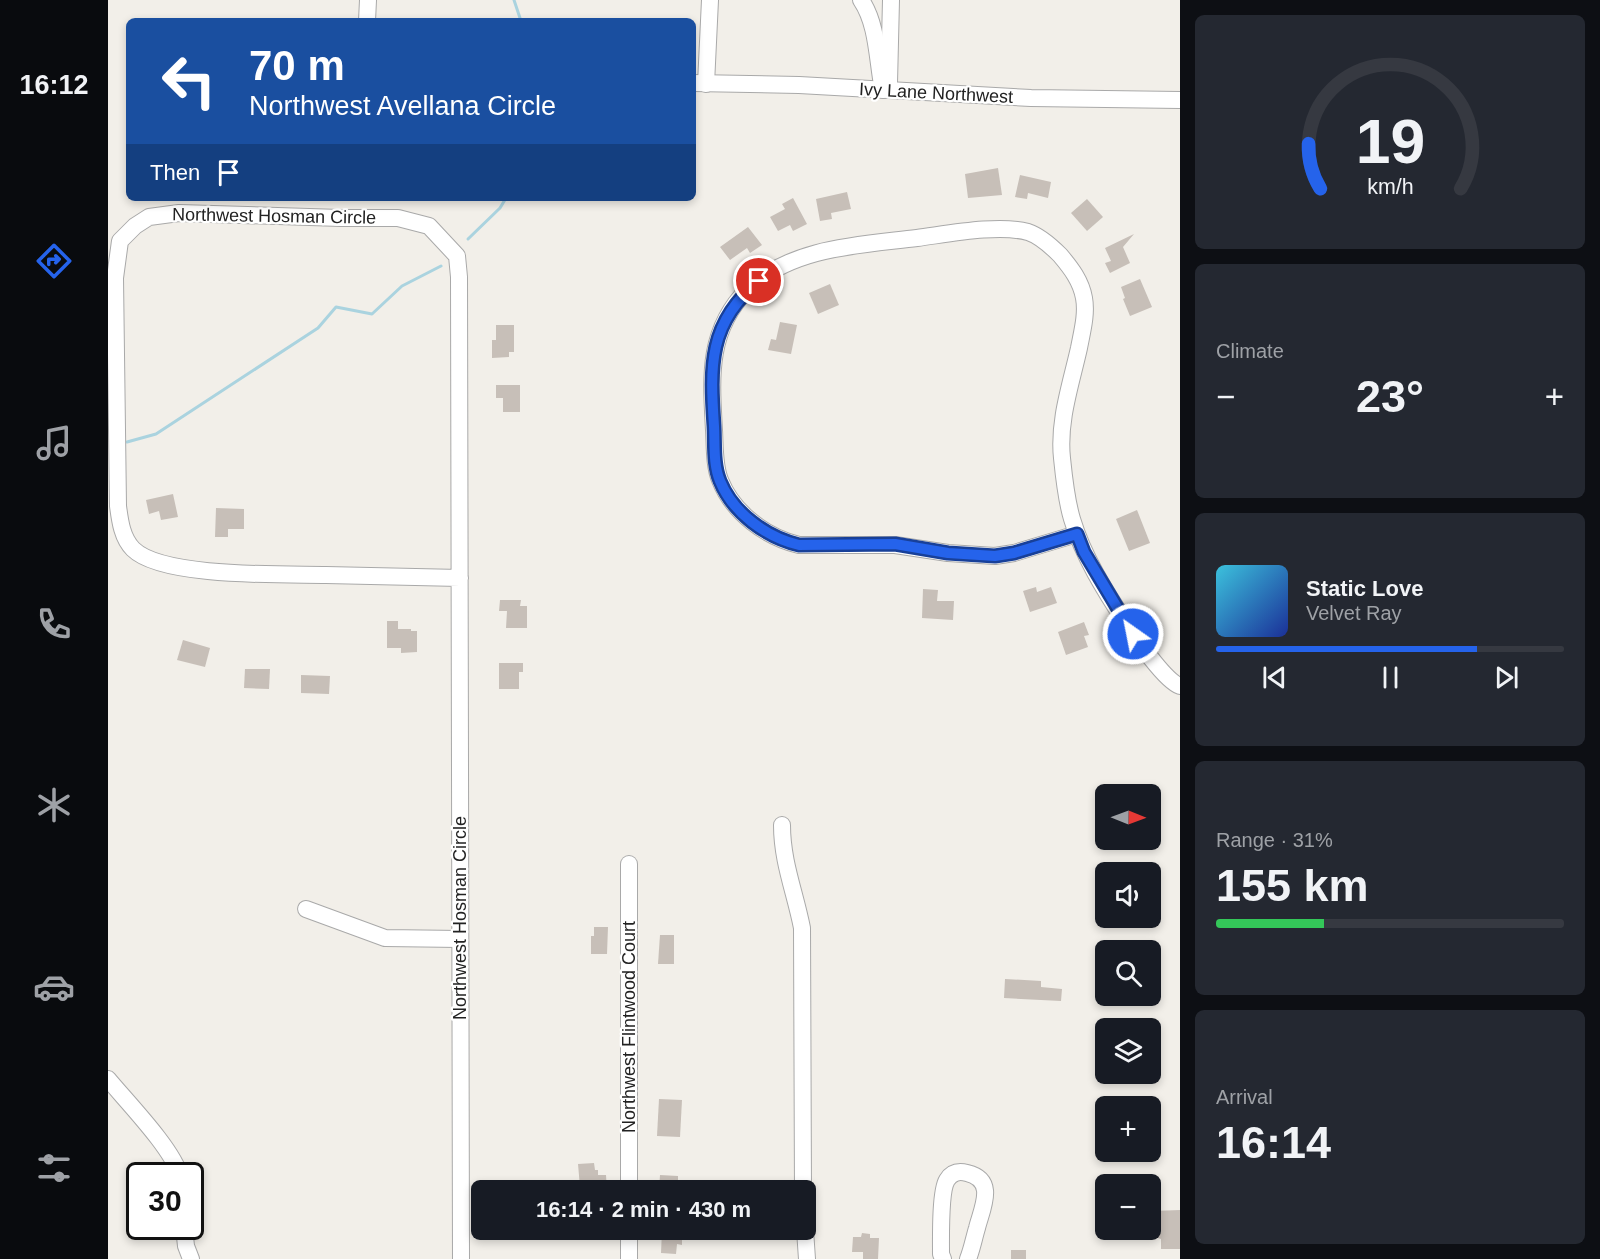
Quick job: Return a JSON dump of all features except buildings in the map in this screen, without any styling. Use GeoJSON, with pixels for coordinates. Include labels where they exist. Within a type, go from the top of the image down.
{"type":"FeatureCollection","features":[{"type":"Feature","properties":{"kind":"street"},"geometry":{"type":"LineString","coordinates":[[367,18],[368,0]]}},
{"type":"Feature","properties":{"kind":"street"},"geometry":{"type":"LineString","coordinates":[[700,83],[710,0]]}},
{"type":"Feature","properties":{"kind":"street"},"geometry":{"type":"LineString","coordinates":[[861,0],[868,9],[886,90]]}},
{"type":"Feature","properties":{"kind":"street"},"geometry":{"type":"LineString","coordinates":[[886,90],[891,0]]}},
{"type":"Feature","properties":{"kind":"street","name":"Ivy Lane Northwest"},"geometry":{"type":"LineString","coordinates":[[700,83],[799,85],[1031,98],[1180,100]]}},
{"type":"Feature","properties":{"kind":"street","name":"Northwest Hosman Circle"},"geometry":{"type":"LineString","coordinates":[[460,578],[213,572],[160,562],[145,557],[132,548],[121,529],[117,506],[115,278],[120,241],[135,226],[149,217],[180,213],[398,218],[429,226],[457,256],[459,277],[460,578],[460,1259]]}},
{"type":"Feature","properties":{"kind":"street"},"geometry":{"type":"LineString","coordinates":[[1077,534],[1014,553],[979,556],[895,544],[799,545],[784,542],[764,531],[745,516],[730,499],[720,481],[716,466],[712,362],[717,336],[729,314],[748,290],[770,272],[788,262],[815,253],[981,230],[1017,230],[1039,237],[1055,250],[1071,267],[1080,283],[1085,300],[1081,338],[1060,438],[1068,502],[1077,534],[1089,561],[1133,634],[1173,683],[1180,686]]}},
{"type":"Feature","properties":{"kind":"street"},"geometry":{"type":"LineString","coordinates":[[782,825],[785,865],[802,928],[803,1180]]}},
{"type":"Feature","properties":{"kind":"street","name":"Northwest Flintwood Court"},"geometry":{"type":"LineString","coordinates":[[629,864],[629,1180]]}},
{"type":"Feature","properties":{"kind":"street"},"geometry":{"type":"LineString","coordinates":[[306,909],[385,938],[460,939]]}},
{"type":"Feature","properties":{"kind":"street"},"geometry":{"type":"LineString","coordinates":[[108,1080],[162,1144],[174,1162]]}},
{"type":"Feature","properties":{"kind":"street"},"geometry":{"type":"LineString","coordinates":[[943,1259],[941,1254],[945,1182],[955,1172],[964,1172],[974,1175],[982,1183],[986,1192],[968,1259]]}},
{"type":"Feature","properties":{"kind":"street"},"geometry":{"type":"LineString","coordinates":[[185,1240],[191,1259]]}},
{"type":"Feature","properties":{"kind":"street"},"geometry":{"type":"LineString","coordinates":[[629,1240],[629,1259]]}},
{"type":"Feature","properties":{"kind":"street"},"geometry":{"type":"LineString","coordinates":[[806,1240],[807,1259]]}},
{"type":"Feature","properties":{"kind":"waterway"},"geometry":{"type":"LineString","coordinates":[[514,0],[520,18]]}},
{"type":"Feature","properties":{"kind":"waterway"},"geometry":{"type":"LineString","coordinates":[[468,239],[504,201]]}},
{"type":"Feature","properties":{"kind":"waterway"},"geometry":{"type":"LineString","coordinates":[[127,442],[156,434],[318,328],[336,307],[372,314],[402,286],[441,266]]}},
{"type":"Feature","properties":{"kind":"route"},"geometry":{"type":"LineString","coordinates":[[759,281],[748,290],[729,314],[717,336],[712,362],[716,466],[720,481],[730,499],[745,516],[764,531],[784,542],[799,545],[895,544],[979,556],[1014,553],[1077,534],[1084,552],[1114,606],[1133,634]]}}]}
